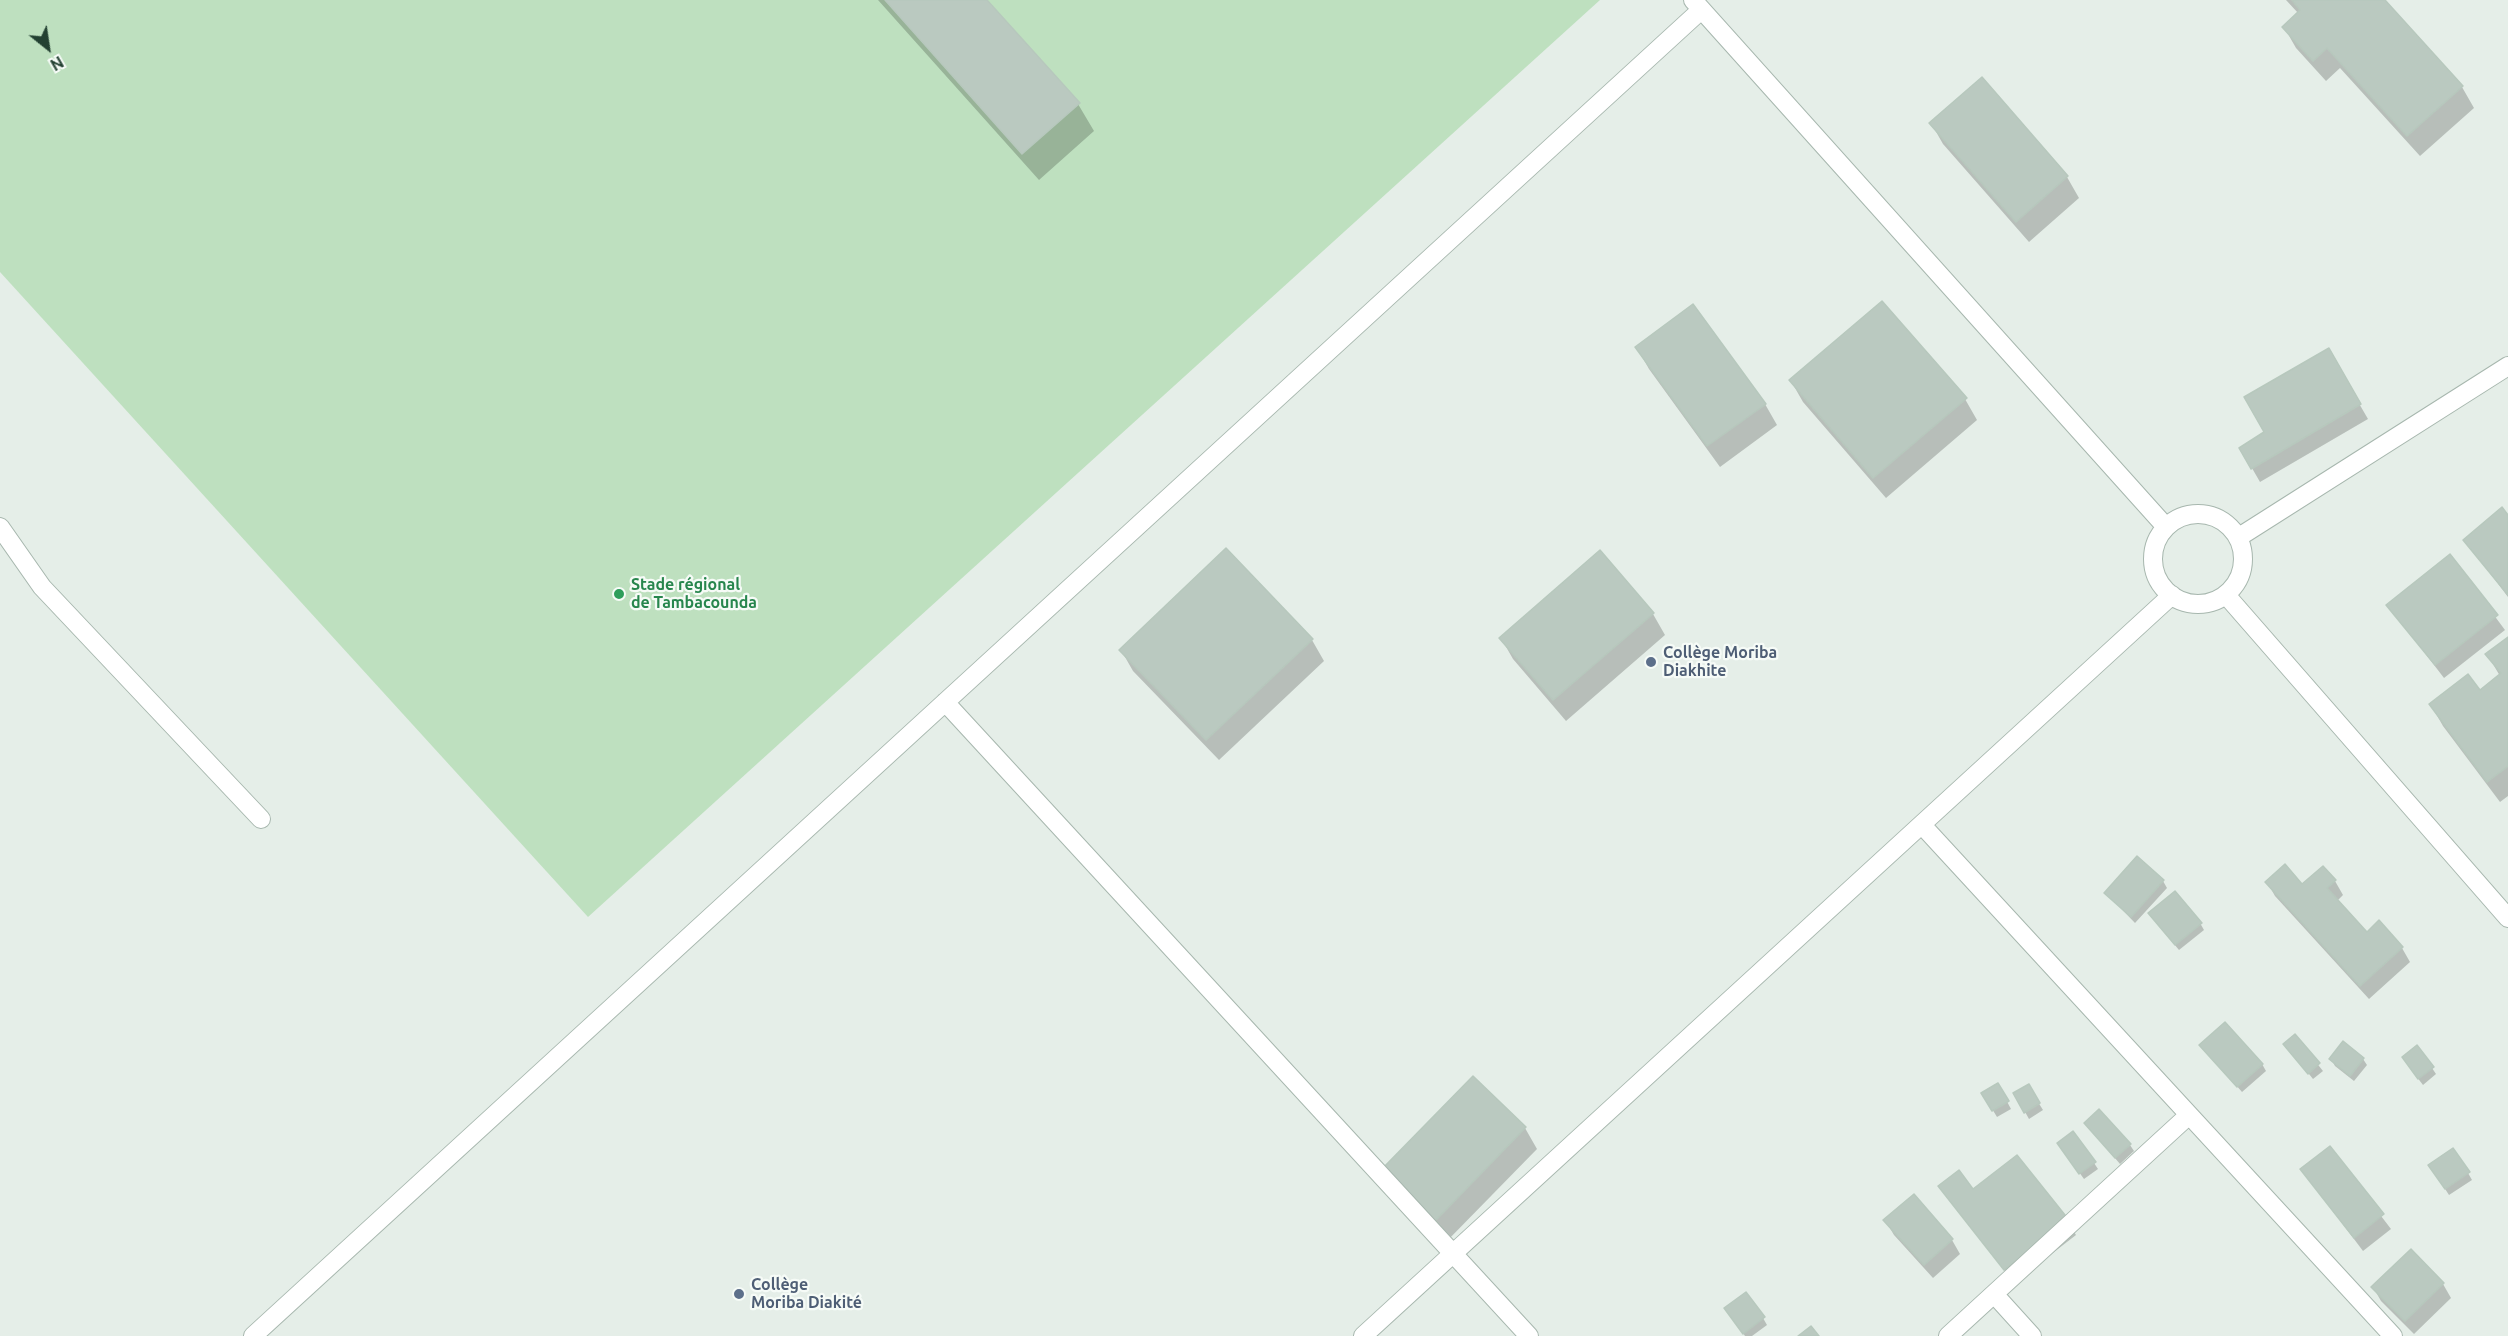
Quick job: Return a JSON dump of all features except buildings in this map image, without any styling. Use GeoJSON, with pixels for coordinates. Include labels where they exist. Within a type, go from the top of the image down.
{"type":"FeatureCollection","features":[{"type":"Feature","properties":{"kind":"street"},"geometry":{"type":"LineString","coordinates":[[253,1336],[945,702],[1697,5],[2166,527]]}},
{"type":"Feature","properties":{"kind":"street"},"geometry":{"type":"LineString","coordinates":[[2239,537],[2508,366]]}},
{"type":"Feature","properties":{"kind":"street"},"geometry":{"type":"LineString","coordinates":[[2190,513],[2218,517],[2239,537],[2244,557],[2240,578],[2226,595],[2210,603],[2193,604],[2172,595],[2160,585],[2153,565],[2155,544],[2166,527],[2190,513]]}},
{"type":"Feature","properties":{"kind":"street"},"geometry":{"type":"LineString","coordinates":[[0,527],[42,587],[261,819]]}},
{"type":"Feature","properties":{"kind":"street"},"geometry":{"type":"LineString","coordinates":[[1363,1336],[2172,595]]}},
{"type":"Feature","properties":{"kind":"street"},"geometry":{"type":"LineString","coordinates":[[2226,595],[2506,911]]}},
{"type":"Feature","properties":{"kind":"street"},"geometry":{"type":"LineString","coordinates":[[945,702],[1528,1336]]}},
{"type":"Feature","properties":{"kind":"street"},"geometry":{"type":"LineString","coordinates":[[1922,825],[2393,1336]]}},
{"type":"Feature","properties":{"kind":"street"},"geometry":{"type":"LineString","coordinates":[[1948,1336],[2189,1115]]}},
{"type":"Feature","properties":{"kind":"street"},"geometry":{"type":"LineString","coordinates":[[1994,1294],[2032,1336]]}},
{"type":"Feature","properties":{"kind":"green space","name":"Stade régional de Tambacounda"},"geometry":{"type":"Polygon","coordinates":[[[0,0],[1600,0],[588,917],[0,272],[0,0]]]}},
{"type":"Feature","properties":{"kind":"place","name":"Stade régional de Tambacounda"},"geometry":{"type":"Point","coordinates":[619,594]}},
{"type":"Feature","properties":{"kind":"place","name":"Collège Moriba Diakhite"},"geometry":{"type":"Point","coordinates":[1651,662]}},
{"type":"Feature","properties":{"kind":"place","name":"Collège Moriba Diakité"},"geometry":{"type":"Point","coordinates":[739,1294]}}]}
